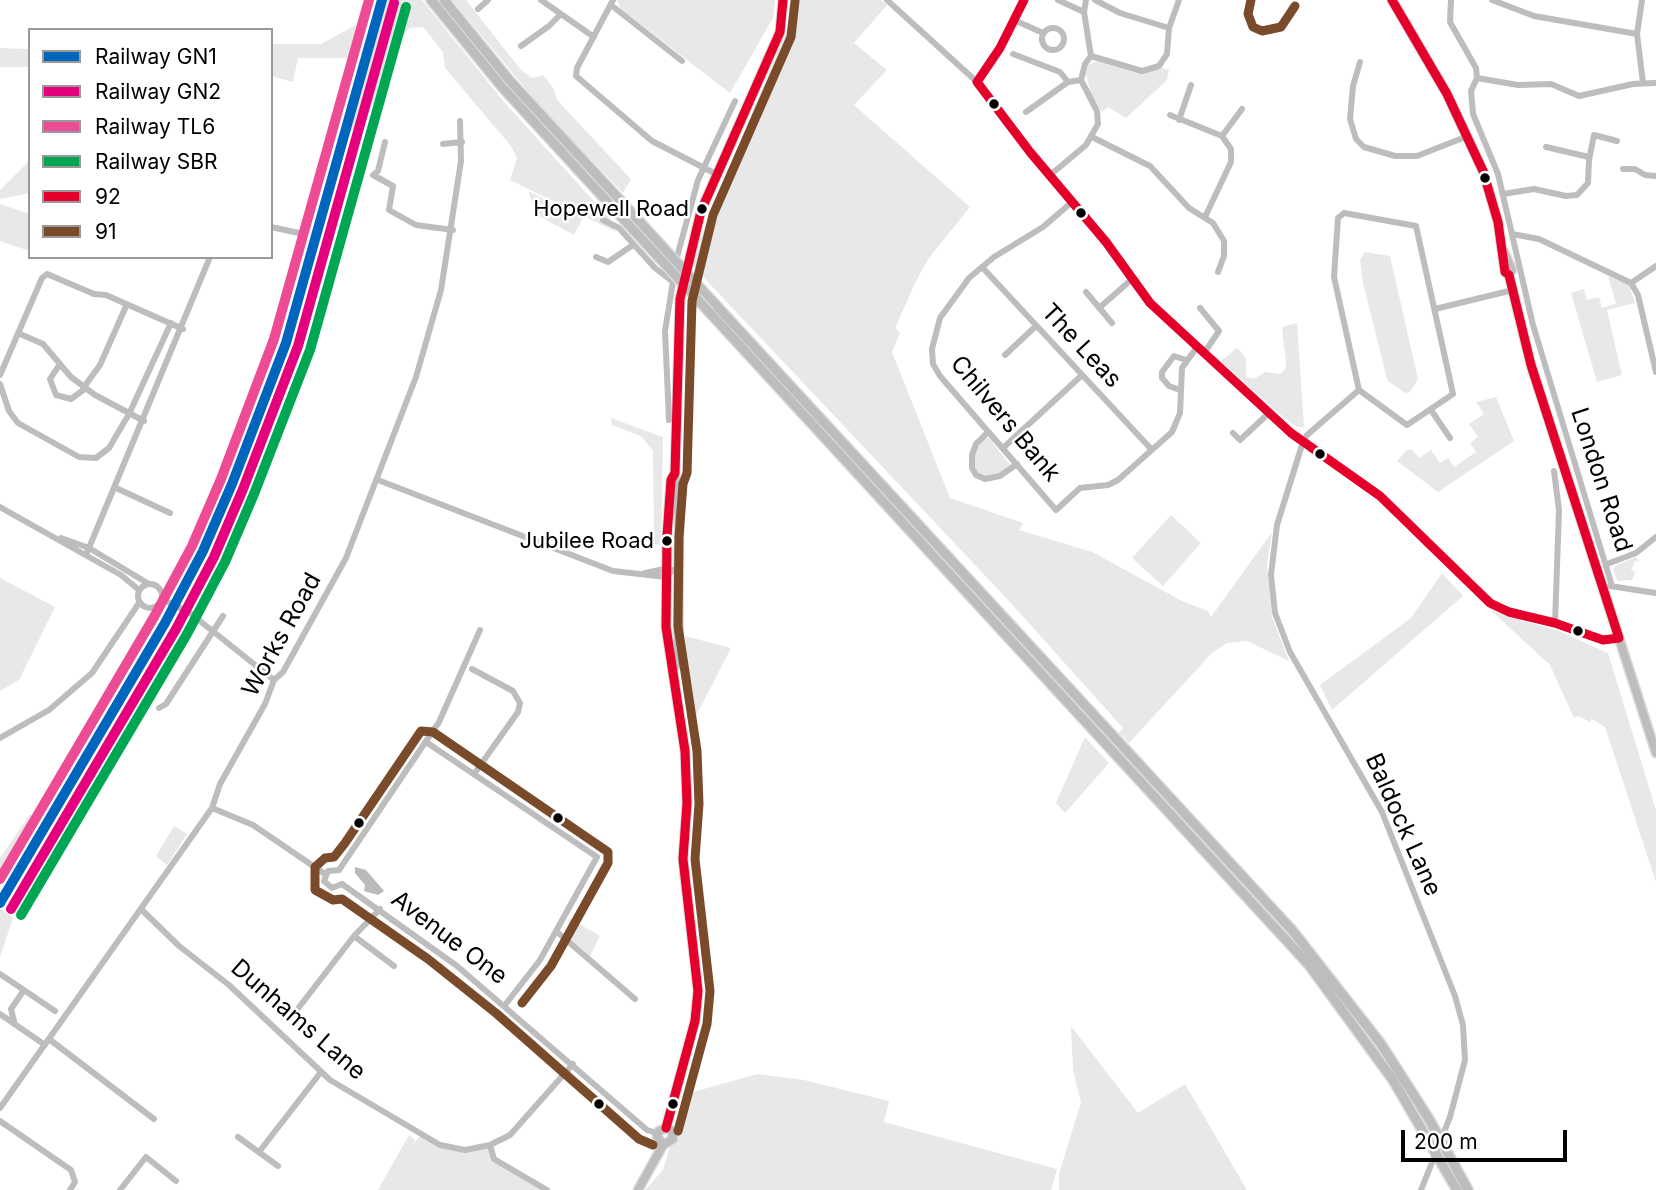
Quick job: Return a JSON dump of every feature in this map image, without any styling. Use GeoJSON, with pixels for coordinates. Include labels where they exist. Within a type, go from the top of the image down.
{"type":"FeatureCollection","features":[{"type":"Feature","properties":{"kind":"highway"},"geometry":{"type":"LineString","coordinates":[[431,0],[502,87],[1308,965],[1393,1080],[1457,1190]]}},
{"type":"Feature","properties":{"kind":"highway"},"geometry":{"type":"LineString","coordinates":[[444,0],[510,80],[619,200],[1292,930],[1381,1044],[1429,1119],[1468,1190]]}},
{"type":"Feature","properties":{"kind":"main road"},"geometry":{"type":"LineString","coordinates":[[663,1145],[657,1139],[657,1133],[666,1128],[695,1021],[698,991],[683,859],[687,775],[674,668],[669,662],[671,571],[678,481],[675,473],[678,331],[689,251],[716,174],[780,32],[783,0]]}},
{"type":"Feature","properties":{"kind":"main road","name":"London Road"},"geometry":{"type":"LineString","coordinates":[[1392,0],[1434,69],[1483,171],[1498,222],[1504,252],[1502,260],[1509,275],[1539,391],[1607,587],[1619,638],[1656,753]]}},
{"type":"Feature","properties":{"kind":"main road"},"geometry":{"type":"LineString","coordinates":[[671,571],[678,662],[674,668]]}},
{"type":"Feature","properties":{"kind":"main road"},"geometry":{"type":"LineString","coordinates":[[638,1190],[663,1145],[673,1139],[672,1131],[666,1128]]}},
{"type":"Feature","properties":{"kind":"street"},"geometry":{"type":"LineString","coordinates":[[478,9],[488,0]]}},
{"type":"Feature","properties":{"kind":"street"},"geometry":{"type":"LineString","coordinates":[[541,0],[594,37]]}},
{"type":"Feature","properties":{"kind":"street"},"geometry":{"type":"LineString","coordinates":[[887,0],[977,82],[1049,176],[1106,242],[1131,280],[1197,347],[1303,442],[1380,496],[1490,603],[1509,612],[1555,623],[1606,641],[1619,638]]}},
{"type":"Feature","properties":{"kind":"street"},"geometry":{"type":"LineString","coordinates":[[977,82],[1024,0]]}},
{"type":"Feature","properties":{"kind":"street"},"geometry":{"type":"LineString","coordinates":[[1058,0],[1084,12]]}},
{"type":"Feature","properties":{"kind":"street"},"geometry":{"type":"LineString","coordinates":[[1049,176],[1092,137],[1098,114],[1081,80],[1085,64],[1091,56],[1084,12],[1086,0]]}},
{"type":"Feature","properties":{"kind":"street"},"geometry":{"type":"LineString","coordinates":[[1095,0],[1120,13],[1169,28]]}},
{"type":"Feature","properties":{"kind":"street"},"geometry":{"type":"LineString","coordinates":[[1091,56],[1142,71],[1163,63],[1167,54],[1169,28],[1179,0]]}},
{"type":"Feature","properties":{"kind":"street"},"geometry":{"type":"LineString","coordinates":[[1451,0],[1450,22],[1473,60],[1477,78],[1518,86],[1551,84],[1579,96],[1643,83],[1656,83]]}},
{"type":"Feature","properties":{"kind":"street"},"geometry":{"type":"LineString","coordinates":[[1492,0],[1534,16],[1637,34]]}},
{"type":"Feature","properties":{"kind":"street"},"geometry":{"type":"LineString","coordinates":[[1642,0],[1637,34],[1643,83]]}},
{"type":"Feature","properties":{"kind":"street"},"geometry":{"type":"LineString","coordinates":[[682,61],[612,3],[576,70],[578,79],[652,141],[716,174]]}},
{"type":"Feature","properties":{"kind":"street"},"geometry":{"type":"LineString","coordinates":[[520,46],[561,14]]}},
{"type":"Feature","properties":{"kind":"street"},"geometry":{"type":"LineString","coordinates":[[1014,19],[1044,33]]}},
{"type":"Feature","properties":{"kind":"street"},"geometry":{"type":"LineString","coordinates":[[1013,54],[1060,72],[1068,82]]}},
{"type":"Feature","properties":{"kind":"street"},"geometry":{"type":"LineString","coordinates":[[1360,62],[1353,86],[1350,119],[1356,139],[1364,147],[1395,156],[1417,156],[1468,136]]}},
{"type":"Feature","properties":{"kind":"street","name":"London Road"},"geometry":{"type":"LineString","coordinates":[[1477,78],[1473,84],[1471,103],[1494,162],[1528,309],[1607,564],[1607,587]]}},
{"type":"Feature","properties":{"kind":"street"},"geometry":{"type":"LineString","coordinates":[[1026,113],[1068,82],[1081,80]]}},
{"type":"Feature","properties":{"kind":"street"},"geometry":{"type":"LineString","coordinates":[[1179,120],[1191,85]]}},
{"type":"Feature","properties":{"kind":"street"},"geometry":{"type":"LineString","coordinates":[[669,420],[666,331],[684,224],[703,169],[735,101]]}},
{"type":"Feature","properties":{"kind":"street"},"geometry":{"type":"LineString","coordinates":[[1222,136],[1242,109]]}},
{"type":"Feature","properties":{"kind":"street"},"geometry":{"type":"LineString","coordinates":[[1170,115],[1222,136],[1231,149],[1231,162],[1205,218]]}},
{"type":"Feature","properties":{"kind":"street","name":"Works Road"},"geometry":{"type":"LineString","coordinates":[[0,1108],[212,808],[220,784],[265,704],[274,680],[285,668],[346,558],[416,377],[441,290],[453,230],[462,142],[460,121]]}},
{"type":"Feature","properties":{"kind":"street"},"geometry":{"type":"LineString","coordinates":[[1463,125],[1476,121]]}},
{"type":"Feature","properties":{"kind":"street"},"geometry":{"type":"LineString","coordinates":[[1503,194],[1534,189],[1566,196],[1577,195],[1588,183],[1589,157],[1594,135],[1617,141]]}},
{"type":"Feature","properties":{"kind":"street"},"geometry":{"type":"LineString","coordinates":[[1092,137],[1150,166],[1189,208],[1218,229],[1224,241],[1224,256],[1217,272]]}},
{"type":"Feature","properties":{"kind":"street"},"geometry":{"type":"LineString","coordinates":[[385,142],[378,171],[373,175],[393,187],[390,210],[416,225],[453,230]]}},
{"type":"Feature","properties":{"kind":"street"},"geometry":{"type":"LineString","coordinates":[[443,144],[462,142]]}},
{"type":"Feature","properties":{"kind":"street"},"geometry":{"type":"LineString","coordinates":[[1546,147],[1589,157]]}},
{"type":"Feature","properties":{"kind":"street"},"geometry":{"type":"LineString","coordinates":[[1623,169],[1635,169],[1656,177]]}},
{"type":"Feature","properties":{"kind":"street","name":"Chilvers Bank"},"geometry":{"type":"LineString","coordinates":[[1072,202],[1044,227],[982,267],[958,290],[940,318],[933,340],[933,360],[940,376],[1056,510],[1080,488],[1108,485],[1118,480],[1152,450]]}},
{"type":"Feature","properties":{"kind":"street"},"geometry":{"type":"LineString","coordinates":[[1342,214],[1415,224],[1453,391],[1450,397],[1405,425],[1359,390],[1334,277],[1338,218],[1342,214]]}},
{"type":"Feature","properties":{"kind":"street"},"geometry":{"type":"LineString","coordinates":[[1498,222],[1509,219]]}},
{"type":"Feature","properties":{"kind":"street"},"geometry":{"type":"LineString","coordinates":[[603,220],[619,228],[633,245],[673,282]]}},
{"type":"Feature","properties":{"kind":"street"},"geometry":{"type":"LineString","coordinates":[[273,227],[299,233]]}},
{"type":"Feature","properties":{"kind":"street"},"geometry":{"type":"LineString","coordinates":[[1512,234],[1539,239],[1631,283],[1638,295],[1656,372]]}},
{"type":"Feature","properties":{"kind":"street"},"geometry":{"type":"LineString","coordinates":[[596,257],[608,262],[633,245]]}},
{"type":"Feature","properties":{"kind":"street"},"geometry":{"type":"LineString","coordinates":[[87,552],[210,259]]}},
{"type":"Feature","properties":{"kind":"street"},"geometry":{"type":"LineString","coordinates":[[1631,283],[1656,265]]}},
{"type":"Feature","properties":{"kind":"street","name":"The Leas"},"geometry":{"type":"LineString","coordinates":[[982,267],[1152,450]]}},
{"type":"Feature","properties":{"kind":"street"},"geometry":{"type":"LineString","coordinates":[[0,375],[42,278],[47,274],[127,303],[183,328]]}},
{"type":"Feature","properties":{"kind":"street"},"geometry":{"type":"LineString","coordinates":[[1100,308],[1131,280]]}},
{"type":"Feature","properties":{"kind":"street"},"geometry":{"type":"LineString","coordinates":[[1435,309],[1513,290]]}},
{"type":"Feature","properties":{"kind":"street"},"geometry":{"type":"LineString","coordinates":[[1086,292],[1112,323]]}},
{"type":"Feature","properties":{"kind":"street"},"geometry":{"type":"LineString","coordinates":[[60,365],[50,379],[56,395],[65,399],[74,398],[85,388],[100,365],[127,303]]}},
{"type":"Feature","properties":{"kind":"street"},"geometry":{"type":"LineString","coordinates":[[1200,309],[1219,331],[1204,353]]}},
{"type":"Feature","properties":{"kind":"street"},"geometry":{"type":"LineString","coordinates":[[0,384],[9,411],[18,423],[83,459],[96,458],[106,451],[129,415],[171,323]]}},
{"type":"Feature","properties":{"kind":"street"},"geometry":{"type":"LineString","coordinates":[[1005,355],[1036,326]]}},
{"type":"Feature","properties":{"kind":"street"},"geometry":{"type":"LineString","coordinates":[[666,331],[678,331]]}},
{"type":"Feature","properties":{"kind":"street"},"geometry":{"type":"LineString","coordinates":[[18,333],[43,344],[60,365],[85,388],[144,421]]}},
{"type":"Feature","properties":{"kind":"street"},"geometry":{"type":"LineString","coordinates":[[1152,450],[1179,422],[1180,390],[1186,360],[1197,347]]}},
{"type":"Feature","properties":{"kind":"street"},"geometry":{"type":"LineString","coordinates":[[1180,390],[1169,386],[1162,378],[1162,372],[1174,356],[1186,360]]}},
{"type":"Feature","properties":{"kind":"street"},"geometry":{"type":"LineString","coordinates":[[1003,448],[1081,376]]}},
{"type":"Feature","properties":{"kind":"street","name":"London Road"},"geometry":{"type":"LineString","coordinates":[[1539,391],[1551,387]]}},
{"type":"Feature","properties":{"kind":"street"},"geometry":{"type":"LineString","coordinates":[[1303,442],[1359,390]]}},
{"type":"Feature","properties":{"kind":"street"},"geometry":{"type":"LineString","coordinates":[[1430,410],[1450,438]]}},
{"type":"Feature","properties":{"kind":"street"},"geometry":{"type":"LineString","coordinates":[[1233,433],[1240,440],[1270,412]]}},
{"type":"Feature","properties":{"kind":"street"},"geometry":{"type":"LineString","coordinates":[[988,432],[976,444],[972,455],[972,468],[976,475],[985,479],[1000,476],[1017,464]]}},
{"type":"Feature","properties":{"kind":"street","name":"Baldock Lane"},"geometry":{"type":"LineString","coordinates":[[1303,442],[1277,525],[1271,575],[1275,613],[1290,652],[1382,812],[1455,996],[1463,1025],[1465,1060],[1450,1116],[1421,1190]]}},
{"type":"Feature","properties":{"kind":"street"},"geometry":{"type":"LineString","coordinates":[[1554,471],[1559,510],[1555,623]]}},
{"type":"Feature","properties":{"kind":"street"},"geometry":{"type":"LineString","coordinates":[[378,480],[613,570],[645,573],[671,571]]}},
{"type":"Feature","properties":{"kind":"street"},"geometry":{"type":"LineString","coordinates":[[116,488],[170,513]]}},
{"type":"Feature","properties":{"kind":"street"},"geometry":{"type":"LineString","coordinates":[[0,507],[159,588],[164,600],[183,609],[274,680]]}},
{"type":"Feature","properties":{"kind":"street"},"geometry":{"type":"LineString","coordinates":[[1607,564],[1636,553],[1656,537]]}},
{"type":"Feature","properties":{"kind":"street"},"geometry":{"type":"LineString","coordinates":[[0,738],[50,710],[92,673],[139,603],[139,590],[87,552]]}},
{"type":"Feature","properties":{"kind":"street"},"geometry":{"type":"LineString","coordinates":[[139,590],[149,584]]}},
{"type":"Feature","properties":{"kind":"street"},"geometry":{"type":"LineString","coordinates":[[1607,587],[1656,593]]}},
{"type":"Feature","properties":{"kind":"street"},"geometry":{"type":"LineString","coordinates":[[139,603],[151,608],[164,600]]}},
{"type":"Feature","properties":{"kind":"street"},"geometry":{"type":"LineString","coordinates":[[159,708],[166,704],[223,616]]}},
{"type":"Feature","properties":{"kind":"street"},"geometry":{"type":"LineString","coordinates":[[339,870],[448,706],[480,630]]}},
{"type":"Feature","properties":{"kind":"street"},"geometry":{"type":"LineString","coordinates":[[472,670],[513,691],[520,703],[518,712],[474,774]]}},
{"type":"Feature","properties":{"kind":"street"},"geometry":{"type":"LineString","coordinates":[[426,742],[597,857],[540,960],[505,1005]]}},
{"type":"Feature","properties":{"kind":"street"},"geometry":{"type":"LineString","coordinates":[[212,808],[253,825],[325,874]]}},
{"type":"Feature","properties":{"kind":"street"},"geometry":{"type":"LineString","coordinates":[[331,869],[339,870],[344,876],[342,884],[336,888],[328,887],[324,881],[325,874],[331,869]]}},
{"type":"Feature","properties":{"kind":"street","name":"Avenue One"},"geometry":{"type":"LineString","coordinates":[[342,884],[380,909],[505,1005],[647,1129],[657,1133]]}},
{"type":"Feature","properties":{"kind":"street","name":"Dunhams Lane"},"geometry":{"type":"LineString","coordinates":[[141,909],[179,946],[229,985],[321,1072],[359,1098],[440,1145],[465,1150],[490,1145]]}},
{"type":"Feature","properties":{"kind":"street"},"geometry":{"type":"LineString","coordinates":[[293,1015],[354,936],[380,909]]}},
{"type":"Feature","properties":{"kind":"street"},"geometry":{"type":"LineString","coordinates":[[556,931],[635,999]]}},
{"type":"Feature","properties":{"kind":"street"},"geometry":{"type":"LineString","coordinates":[[354,936],[394,966]]}},
{"type":"Feature","properties":{"kind":"street"},"geometry":{"type":"LineString","coordinates":[[0,974],[55,1011]]}},
{"type":"Feature","properties":{"kind":"street"},"geometry":{"type":"LineString","coordinates":[[15,1023],[11,1009],[24,990]]}},
{"type":"Feature","properties":{"kind":"street"},"geometry":{"type":"LineString","coordinates":[[0,1014],[47,1042],[154,1119]]}},
{"type":"Feature","properties":{"kind":"street"},"geometry":{"type":"LineString","coordinates":[[547,1190],[494,1159],[490,1145],[510,1135],[573,1064]]}},
{"type":"Feature","properties":{"kind":"street"},"geometry":{"type":"LineString","coordinates":[[259,1152],[321,1072]]}},
{"type":"Feature","properties":{"kind":"street"},"geometry":{"type":"LineString","coordinates":[[0,1121],[71,1170],[75,1182],[70,1190]]}},
{"type":"Feature","properties":{"kind":"street"},"geometry":{"type":"LineString","coordinates":[[238,1137],[278,1166]]}},
{"type":"Feature","properties":{"kind":"street"},"geometry":{"type":"LineString","coordinates":[[120,1190],[146,1157],[176,1181]]}},
{"type":"Feature","properties":{"kind":"shaded area"},"geometry":{"type":"Polygon","coordinates":[[[387,0],[422,0],[505,103],[610,219],[616,232],[510,180],[517,158],[511,146],[445,68],[443,52],[423,27],[410,28],[404,35],[368,115],[349,133],[387,0]]]}},
{"type":"Feature","properties":{"kind":"shaded area"},"geometry":{"type":"Polygon","coordinates":[[[452,0],[466,0],[521,70],[532,78],[543,75],[554,89],[557,100],[631,179],[623,193],[546,113],[452,0]]]}},
{"type":"Feature","properties":{"kind":"shaded area"},"geometry":{"type":"Polygon","coordinates":[[[617,0],[775,0],[773,18],[730,93],[621,9],[617,0]]]}},
{"type":"Feature","properties":{"kind":"shaded area"},"geometry":{"type":"Polygon","coordinates":[[[793,0],[881,0],[887,5],[854,43],[887,70],[854,105],[970,207],[929,258],[916,281],[895,328],[900,333],[892,352],[950,498],[1023,523],[1019,530],[1092,552],[1182,601],[1208,611],[1211,617],[1272,532],[1267,564],[1272,617],[1289,661],[1247,641],[1227,643],[1212,653],[1129,743],[1119,733],[1123,728],[1009,601],[690,263],[786,31],[793,0]]]}},
{"type":"Feature","properties":{"kind":"shaded area"},"geometry":{"type":"Polygon","coordinates":[[[365,20],[353,63],[347,58],[298,58],[293,82],[273,77],[273,44],[321,44],[365,20]]]}},
{"type":"Feature","properties":{"kind":"shaded area"},"geometry":{"type":"Polygon","coordinates":[[[0,48],[28,49],[28,67],[0,67],[0,48]]]}},
{"type":"Feature","properties":{"kind":"shaded area"},"geometry":{"type":"Polygon","coordinates":[[[1097,61],[1137,73],[1163,68],[1169,70],[1167,80],[1126,118],[1108,107],[1102,112],[1091,95],[1086,74],[1088,65],[1097,61]]]}},
{"type":"Feature","properties":{"kind":"shaded area"},"geometry":{"type":"Polygon","coordinates":[[[28,162],[28,193],[0,199],[0,190],[28,162]]]}},
{"type":"Feature","properties":{"kind":"shaded area"},"geometry":{"type":"Polygon","coordinates":[[[528,191],[583,218],[574,235],[537,215],[528,191]]]}},
{"type":"Feature","properties":{"kind":"shaded area"},"geometry":{"type":"Polygon","coordinates":[[[0,204],[28,213],[28,250],[0,241],[0,204]]]}},
{"type":"Feature","properties":{"kind":"shaded area"},"geometry":{"type":"Polygon","coordinates":[[[1365,252],[1390,256],[1418,379],[1410,392],[1405,393],[1388,381],[1386,375],[1363,283],[1360,260],[1365,252]]]}},
{"type":"Feature","properties":{"kind":"shaded area"},"geometry":{"type":"Polygon","coordinates":[[[1608,276],[1629,285],[1635,303],[1607,310],[1622,375],[1597,382],[1571,293],[1584,289],[1587,300],[1599,297],[1602,308],[1616,304],[1608,276]]]}},
{"type":"Feature","properties":{"kind":"shaded area"},"geometry":{"type":"Polygon","coordinates":[[[1297,323],[1304,427],[1297,427],[1284,418],[1221,361],[1237,348],[1246,358],[1246,377],[1254,379],[1265,372],[1280,374],[1285,369],[1286,362],[1282,327],[1297,323]]]}},
{"type":"Feature","properties":{"kind":"shaded area"},"geometry":{"type":"Polygon","coordinates":[[[1496,397],[1514,441],[1438,492],[1397,461],[1407,450],[1412,449],[1419,458],[1431,450],[1440,463],[1448,458],[1454,467],[1476,452],[1470,443],[1478,437],[1469,424],[1484,414],[1476,402],[1496,397]]]}},
{"type":"Feature","properties":{"kind":"shaded area"},"geometry":{"type":"Polygon","coordinates":[[[611,418],[663,437],[661,545],[654,544],[653,451],[641,436],[612,425],[611,418]]]}},
{"type":"Feature","properties":{"kind":"shaded area"},"geometry":{"type":"Polygon","coordinates":[[[988,437],[1011,466],[1005,473],[985,477],[976,471],[973,457],[978,444],[988,437]]]}},
{"type":"Feature","properties":{"kind":"shaded area"},"geometry":{"type":"Polygon","coordinates":[[[1171,515],[1201,543],[1163,586],[1132,558],[1171,515]]]}},
{"type":"Feature","properties":{"kind":"shaded area"},"geometry":{"type":"Polygon","coordinates":[[[1636,557],[1639,562],[1635,561],[1631,570],[1635,572],[1632,580],[1618,581],[1613,570],[1615,566],[1636,557]]]}},
{"type":"Feature","properties":{"kind":"shaded area"},"geometry":{"type":"Polygon","coordinates":[[[1442,573],[1463,596],[1332,710],[1320,685],[1411,618],[1442,573]]]}},
{"type":"Feature","properties":{"kind":"shaded area"},"geometry":{"type":"Polygon","coordinates":[[[0,578],[55,607],[19,680],[0,691],[0,578]]]}},
{"type":"Feature","properties":{"kind":"shaded area"},"geometry":{"type":"Polygon","coordinates":[[[1485,605],[1523,621],[1557,630],[1608,653],[1656,810],[1656,882],[1605,727],[1592,719],[1590,722],[1579,716],[1574,718],[1550,665],[1485,605]]]}},
{"type":"Feature","properties":{"kind":"shaded area"},"geometry":{"type":"Polygon","coordinates":[[[685,636],[731,648],[694,720],[691,719],[685,687],[685,636]]]}},
{"type":"Feature","properties":{"kind":"shaded area"},"geometry":{"type":"Polygon","coordinates":[[[1085,737],[1109,763],[1065,813],[1056,803],[1085,737]]]}},
{"type":"Feature","properties":{"kind":"shaded area"},"geometry":{"type":"Polygon","coordinates":[[[30,814],[38,820],[0,881],[0,858],[30,814]]]}},
{"type":"Feature","properties":{"kind":"shaded area"},"geometry":{"type":"Polygon","coordinates":[[[174,826],[187,834],[167,865],[156,856],[174,826]]]}},
{"type":"Feature","properties":{"kind":"shaded area"},"geometry":{"type":"Polygon","coordinates":[[[355,867],[366,870],[384,891],[378,895],[364,891],[365,885],[355,873],[355,867]]]}},
{"type":"Feature","properties":{"kind":"shaded area"},"geometry":{"type":"Polygon","coordinates":[[[0,908],[13,918],[0,957],[0,908]]]}},
{"type":"Feature","properties":{"kind":"shaded area"},"geometry":{"type":"Polygon","coordinates":[[[569,918],[600,936],[590,956],[572,941],[567,929],[569,918]]]}},
{"type":"Feature","properties":{"kind":"shaded area"},"geometry":{"type":"Polygon","coordinates":[[[1071,1026],[1138,1113],[1185,1084],[1247,1190],[1059,1190],[1059,1174],[1081,1102],[1073,1070],[1071,1026]]]}},
{"type":"Feature","properties":{"kind":"shaded area"},"geometry":{"type":"Polygon","coordinates":[[[757,1074],[804,1080],[889,1101],[884,1122],[1057,1169],[1051,1190],[645,1190],[663,1170],[686,1094],[757,1074]]]}},
{"type":"Feature","properties":{"kind":"shaded area"},"geometry":{"type":"Polygon","coordinates":[[[409,1135],[415,1140],[412,1146],[421,1135],[440,1145],[465,1150],[490,1145],[494,1159],[547,1190],[378,1190],[409,1135]]]}},
{"type":"Feature","properties":{"kind":"rail line","name":"TL6"},"geometry":{"type":"LineString","coordinates":[[0,879],[154,617],[192,546],[221,479],[274,339],[369,0]]}},
{"type":"Feature","properties":{"kind":"rail line","name":"GN1"},"geometry":{"type":"LineString","coordinates":[[0,903],[165,623],[203,551],[232,484],[286,343],[382,0]]}},
{"type":"Feature","properties":{"kind":"rail line","name":"GN2"},"geometry":{"type":"LineString","coordinates":[[11,909],[176,629],[214,557],[243,489],[298,346],[394,3]]}},
{"type":"Feature","properties":{"kind":"rail line","name":"SBR"},"geometry":{"type":"LineString","coordinates":[[21,915],[187,634],[225,562],[254,494],[310,350],[406,7]]}},
{"type":"Feature","properties":{"kind":"transit line","name":"92"},"geometry":{"type":"LineString","coordinates":[[666,1128],[695,1021],[698,991],[683,859],[687,803],[685,751],[666,627],[667,536],[671,480],[675,473],[680,299],[701,211],[780,32],[783,0]]}},
{"type":"Feature","properties":{"kind":"transit line","name":"92"},"geometry":{"type":"LineString","coordinates":[[1024,0],[1000,48],[977,82],[1030,152],[1106,242],[1150,303],[1291,433],[1380,496],[1490,603],[1509,612],[1555,623],[1603,640],[1619,638],[1531,365],[1509,275],[1505,272],[1498,222],[1483,171],[1447,94],[1392,0]]}},
{"type":"Feature","properties":{"kind":"transit line","name":"91"},"geometry":{"type":"LineString","coordinates":[[1251,0],[1248,14],[1253,27],[1262,31],[1281,27],[1295,6]]}},
{"type":"Feature","properties":{"kind":"transit line","name":"91"},"geometry":{"type":"LineString","coordinates":[[678,1131],[707,1024],[710,991],[695,859],[699,804],[697,751],[678,626],[679,537],[683,484],[687,473],[692,301],[713,215],[791,37],[795,1]]}},
{"type":"Feature","properties":{"kind":"transit line","name":"91"},"geometry":{"type":"LineString","coordinates":[[522,1003],[551,966],[608,863],[608,852],[433,732],[421,731],[345,843],[334,857],[325,858],[315,867],[315,890],[333,900],[342,899],[428,959],[497,1014],[639,1139],[653,1145]]}},
{"type":"Feature","properties":{"kind":"place","name":"Hopewell Road"},"geometry":{"type":"Point","coordinates":[702,209]}},
{"type":"Feature","properties":{"kind":"place","name":"Jubilee Road"},"geometry":{"type":"Point","coordinates":[667,541]}}]}
